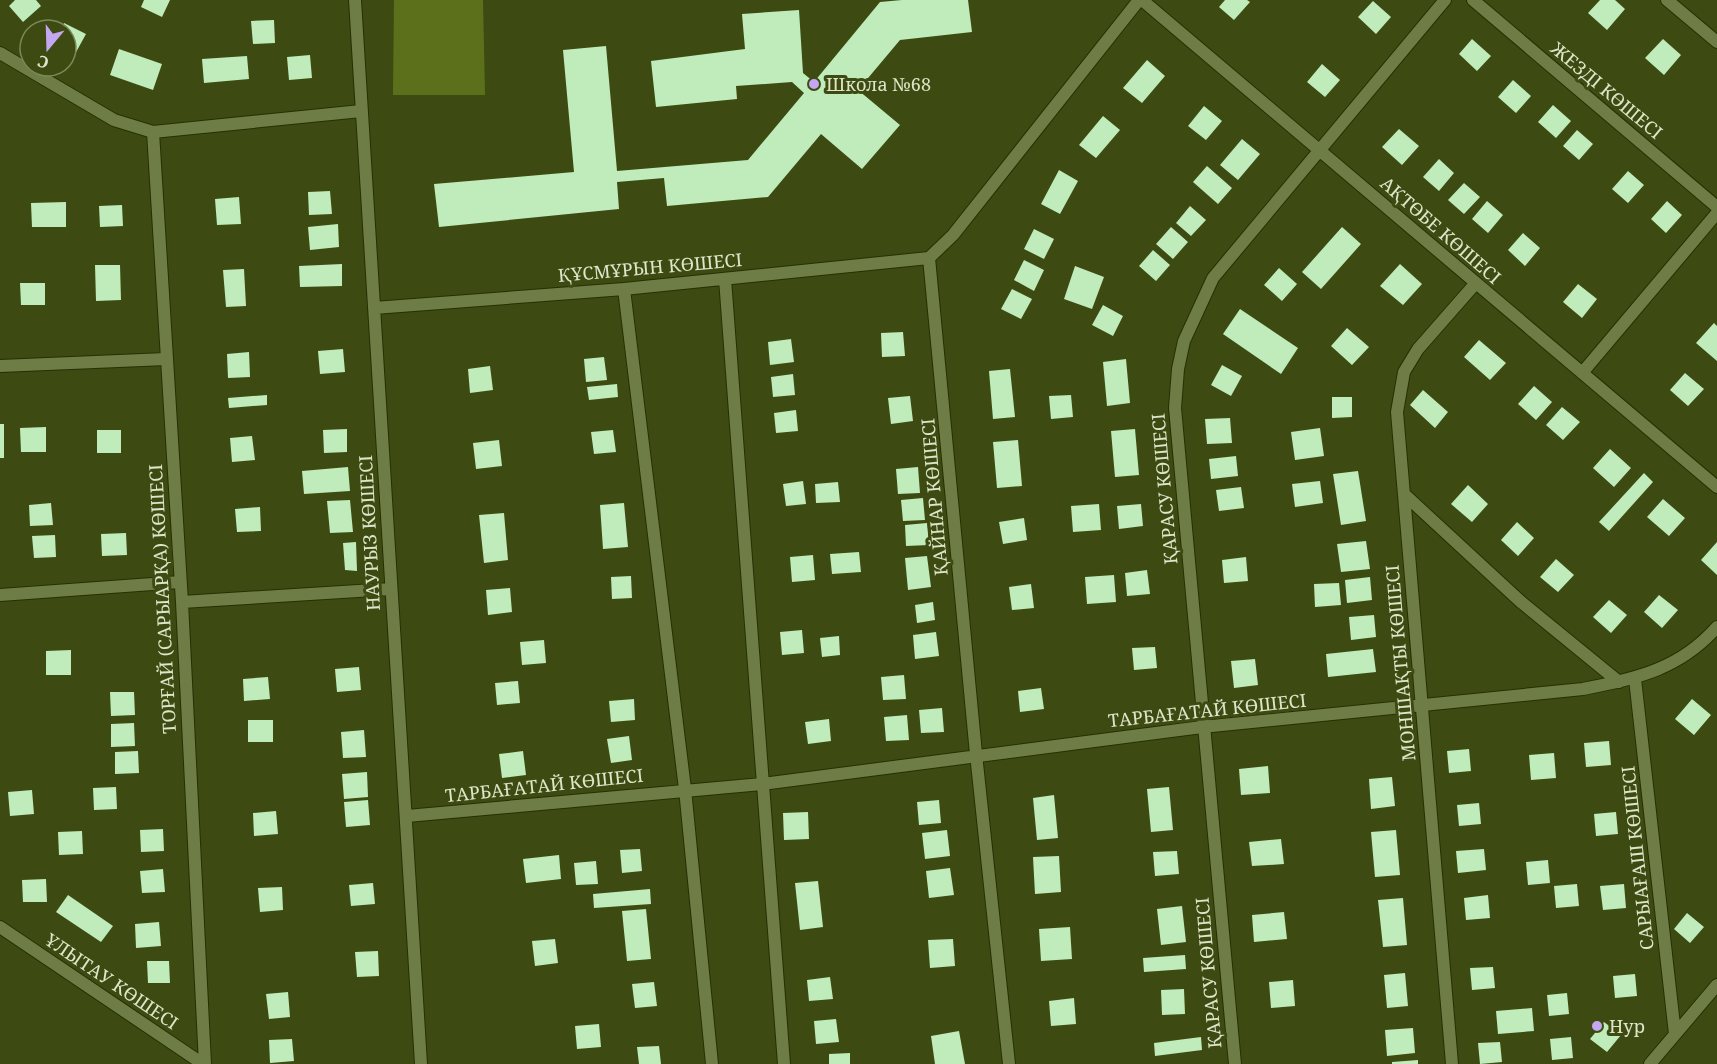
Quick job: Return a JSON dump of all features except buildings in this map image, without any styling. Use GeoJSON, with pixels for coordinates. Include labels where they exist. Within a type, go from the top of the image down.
{"type":"FeatureCollection","features":[{"type":"Feature","properties":{"kind":"street","name":"НАУРЫЗ КӨШЕСІ"},"geometry":{"type":"LineString","coordinates":[[355,0],[390,589],[407,816],[420,1064]]}},
{"type":"Feature","properties":{"kind":"street"},"geometry":{"type":"LineString","coordinates":[[929,258],[953,235],[1140,0]]}},
{"type":"Feature","properties":{"kind":"street","name":"АҚТӨБЕ КӨШЕСІ"},"geometry":{"type":"LineString","coordinates":[[1140,0],[1321,150],[1475,284],[1717,487]]}},
{"type":"Feature","properties":{"kind":"street","name":"ҚАРАСУ КӨШЕСІ"},"geometry":{"type":"LineString","coordinates":[[1235,1064],[1202,727],[1175,408],[1178,369],[1184,340],[1213,278],[1445,0]]}},
{"type":"Feature","properties":{"kind":"street","name":"ЖЕЗДІ КӨШЕСІ"},"geometry":{"type":"LineString","coordinates":[[1473,0],[1717,207]]}},
{"type":"Feature","properties":{"kind":"street"},"geometry":{"type":"LineString","coordinates":[[1667,0],[1717,42]]}},
{"type":"Feature","properties":{"kind":"street"},"geometry":{"type":"LineString","coordinates":[[0,54],[114,120],[153,132],[362,111]]}},
{"type":"Feature","properties":{"kind":"street","name":"ТОРҒАЙ (САРЫАРҚА) КӨШЕСІ"},"geometry":{"type":"LineString","coordinates":[[153,132],[182,602],[204,1064]]}},
{"type":"Feature","properties":{"kind":"street"},"geometry":{"type":"LineString","coordinates":[[1582,373],[1717,213]]}},
{"type":"Feature","properties":{"kind":"street","name":"ҚҰСМҰРЫН КӨШЕСІ"},"geometry":{"type":"LineString","coordinates":[[374,308],[624,289],[929,258]]}},
{"type":"Feature","properties":{"kind":"street","name":"ҚАЙНАР КӨШЕСІ"},"geometry":{"type":"LineString","coordinates":[[929,258],[976,754],[1009,1064]]}},
{"type":"Feature","properties":{"kind":"street"},"geometry":{"type":"LineString","coordinates":[[725,279],[784,1064]]}},
{"type":"Feature","properties":{"kind":"street","name":"МОНШАҚТЫ КӨШЕСІ"},"geometry":{"type":"LineString","coordinates":[[1452,1064],[1397,412],[1404,372],[1418,349],[1475,284]]}},
{"type":"Feature","properties":{"kind":"street"},"geometry":{"type":"LineString","coordinates":[[624,289],[685,789],[712,1064]]}},
{"type":"Feature","properties":{"kind":"street"},"geometry":{"type":"LineString","coordinates":[[0,366],[166,359]]}},
{"type":"Feature","properties":{"kind":"street"},"geometry":{"type":"LineString","coordinates":[[1404,494],[1521,602],[1619,682]]}},
{"type":"Feature","properties":{"kind":"street"},"geometry":{"type":"LineString","coordinates":[[0,596],[180,582]]}},
{"type":"Feature","properties":{"kind":"street"},"geometry":{"type":"LineString","coordinates":[[182,602],[390,589]]}},
{"type":"Feature","properties":{"kind":"street","name":"ТАРБАҒАТАЙ КӨШЕСІ"},"geometry":{"type":"LineString","coordinates":[[407,816],[685,789],[762,784],[976,754],[1202,727],[1583,689],[1635,679],[1666,668],[1702,644],[1717,627]]}},
{"type":"Feature","properties":{"kind":"street","name":"САРЫАҒАШ КӨШЕСІ"},"geometry":{"type":"LineString","coordinates":[[1635,679],[1675,1034]]}},
{"type":"Feature","properties":{"kind":"street","name":"ҰЛЫТАУ КӨШЕСІ"},"geometry":{"type":"LineString","coordinates":[[0,927],[204,1064]]}},
{"type":"Feature","properties":{"kind":"street"},"geometry":{"type":"LineString","coordinates":[[1650,1064],[1717,985]]}},
{"type":"Feature","properties":{"kind":"green space"},"geometry":{"type":"Polygon","coordinates":[[[394,0],[483,0],[485,95],[393,95],[394,0]]]}},
{"type":"Feature","properties":{"kind":"place","name":"Школа №68"},"geometry":{"type":"Point","coordinates":[814,84]}},
{"type":"Feature","properties":{"kind":"place","name":"Нур"},"geometry":{"type":"Point","coordinates":[1597,1026]}}]}
